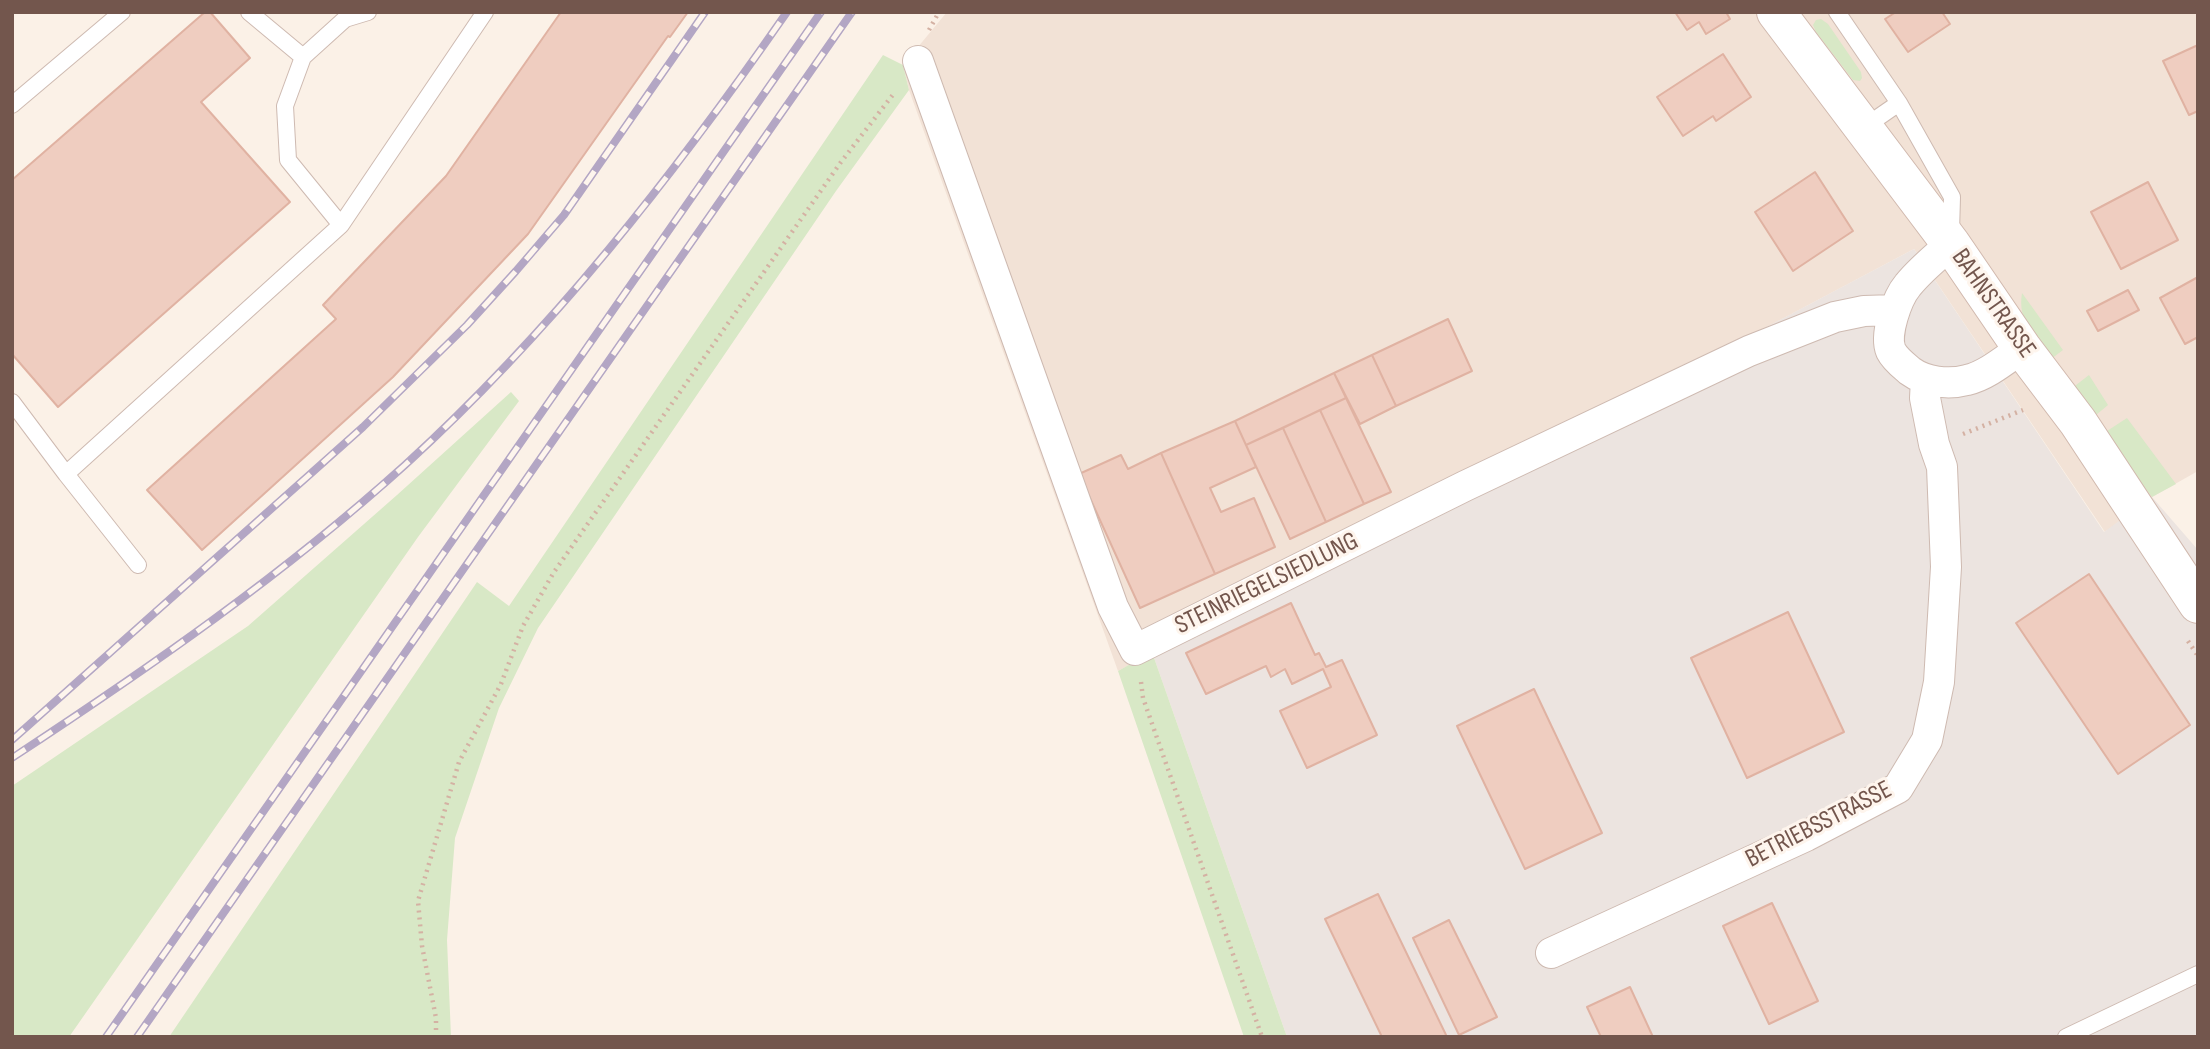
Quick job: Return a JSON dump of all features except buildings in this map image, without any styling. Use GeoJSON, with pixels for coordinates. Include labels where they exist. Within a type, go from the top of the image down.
{"type":"FeatureCollection","features":[{"type":"Feature","properties":{"kind":"main road","name":"BAHNSTRASSE"},"geometry":{"type":"LineString","coordinates":[[1785,18],[2078,422],[2198,604]]}},
{"type":"Feature","properties":{"kind":"street"},"geometry":{"type":"LineString","coordinates":[[918,61],[1112,607],[1135,650]]}},
{"type":"Feature","properties":{"kind":"street"},"geometry":{"type":"LineString","coordinates":[[1951,244],[1906,286],[1890,328],[1889,345],[1892,353],[1908,370],[1926,379],[1948,383],[1969,380],[2022,348]]}},
{"type":"Feature","properties":{"kind":"street","name":"STEINRIEGELSIEDLUNG"},"geometry":{"type":"LineString","coordinates":[[1135,650],[1452,492],[1749,351],[1835,317],[1864,311],[1895,310]]}},
{"type":"Feature","properties":{"kind":"street","name":"BETRIEBSSTRASSE"},"geometry":{"type":"LineString","coordinates":[[1551,953],[1806,836],[1898,788],[1927,740],[1939,682],[1946,567],[1942,467],[1934,444],[1925,398],[1926,379]]}},
{"type":"Feature","properties":{"kind":"lane"},"geometry":{"type":"LineString","coordinates":[[12,105],[122,12]]}},
{"type":"Feature","properties":{"kind":"lane"},"geometry":{"type":"LineString","coordinates":[[249,12],[303,57]]}},
{"type":"Feature","properties":{"kind":"lane"},"geometry":{"type":"LineString","coordinates":[[341,225],[288,160],[285,106],[303,57],[345,19],[368,12]]}},
{"type":"Feature","properties":{"kind":"lane"},"geometry":{"type":"LineString","coordinates":[[66,474],[341,225],[485,12]]}},
{"type":"Feature","properties":{"kind":"lane"},"geometry":{"type":"LineString","coordinates":[[1837,12],[1899,103],[1952,197],[1951,244]]}},
{"type":"Feature","properties":{"kind":"lane"},"geometry":{"type":"LineString","coordinates":[[1863,128],[1899,103]]}},
{"type":"Feature","properties":{"kind":"lane"},"geometry":{"type":"LineString","coordinates":[[12,402],[138,565]]}},
{"type":"Feature","properties":{"kind":"lane"},"geometry":{"type":"LineString","coordinates":[[2066,1037],[2198,974]]}},
{"type":"Feature","properties":{"kind":"path"},"geometry":{"type":"LineString","coordinates":[[436,1037],[436,1018],[422,946],[418,901],[459,762],[501,684],[523,625],[562,561],[841,162],[918,61]]}},
{"type":"Feature","properties":{"kind":"path"},"geometry":{"type":"LineString","coordinates":[[1934,444],[2030,408]]}},
{"type":"Feature","properties":{"kind":"path"},"geometry":{"type":"LineString","coordinates":[[1135,650],[1143,698],[1262,1037]]}},
{"type":"Feature","properties":{"kind":"shaded area"},"geometry":{"type":"Polygon","coordinates":[[[947,12],[2198,12],[2198,471],[2152,497],[2105,532],[1914,249],[1118,671],[909,90],[903,65],[947,12]]]}},
{"type":"Feature","properties":{"kind":"shaded area"},"geometry":{"type":"Polygon","coordinates":[[[1914,249],[2104,532],[2152,497],[2198,550],[2198,1037],[1287,1037],[1152,652],[1914,249]]]}},
{"type":"Feature","properties":{"kind":"green space"},"geometry":{"type":"Polygon","coordinates":[[[1821,19],[1828,24],[1861,72],[1860,81],[1853,80],[1816,32],[1813,25],[1816,20],[1821,19]]]}},
{"type":"Feature","properties":{"kind":"green space"},"geometry":{"type":"Polygon","coordinates":[[[883,55],[903,65],[909,90],[836,191],[538,628],[499,708],[455,838],[447,940],[451,1037],[169,1037],[477,582],[509,606],[883,55]]]}},
{"type":"Feature","properties":{"kind":"green space"},"geometry":{"type":"Polygon","coordinates":[[[2022,293],[2063,350],[2051,359],[2025,321],[2022,293]]]}},
{"type":"Feature","properties":{"kind":"green space"},"geometry":{"type":"Polygon","coordinates":[[[2089,375],[2108,405],[2096,415],[2071,389],[2089,375]]]}},
{"type":"Feature","properties":{"kind":"green space"},"geometry":{"type":"Polygon","coordinates":[[[511,392],[519,401],[418,537],[69,1037],[12,1037],[12,786],[248,626],[511,392]]]}},
{"type":"Feature","properties":{"kind":"green space"},"geometry":{"type":"Polygon","coordinates":[[[2127,418],[2176,484],[2152,497],[2105,437],[2107,431],[2127,418]]]}},
{"type":"Feature","properties":{"kind":"green space"},"geometry":{"type":"Polygon","coordinates":[[[1152,652],[1287,1037],[1244,1037],[1118,671],[1152,652]]]}},
{"type":"Feature","properties":{"kind":"railway"},"geometry":{"type":"LineString","coordinates":[[12,740],[363,427],[467,325],[564,215],[705,12]]}},
{"type":"Feature","properties":{"kind":"railway"},"geometry":{"type":"LineString","coordinates":[[12,758],[164,655],[263,582],[359,505],[459,414],[511,361],[609,249],[700,133],[787,12]]}},
{"type":"Feature","properties":{"kind":"railway"},"geometry":{"type":"LineString","coordinates":[[106,1037],[821,12]]}},
{"type":"Feature","properties":{"kind":"railway"},"geometry":{"type":"LineString","coordinates":[[137,1037],[852,12]]}}]}
